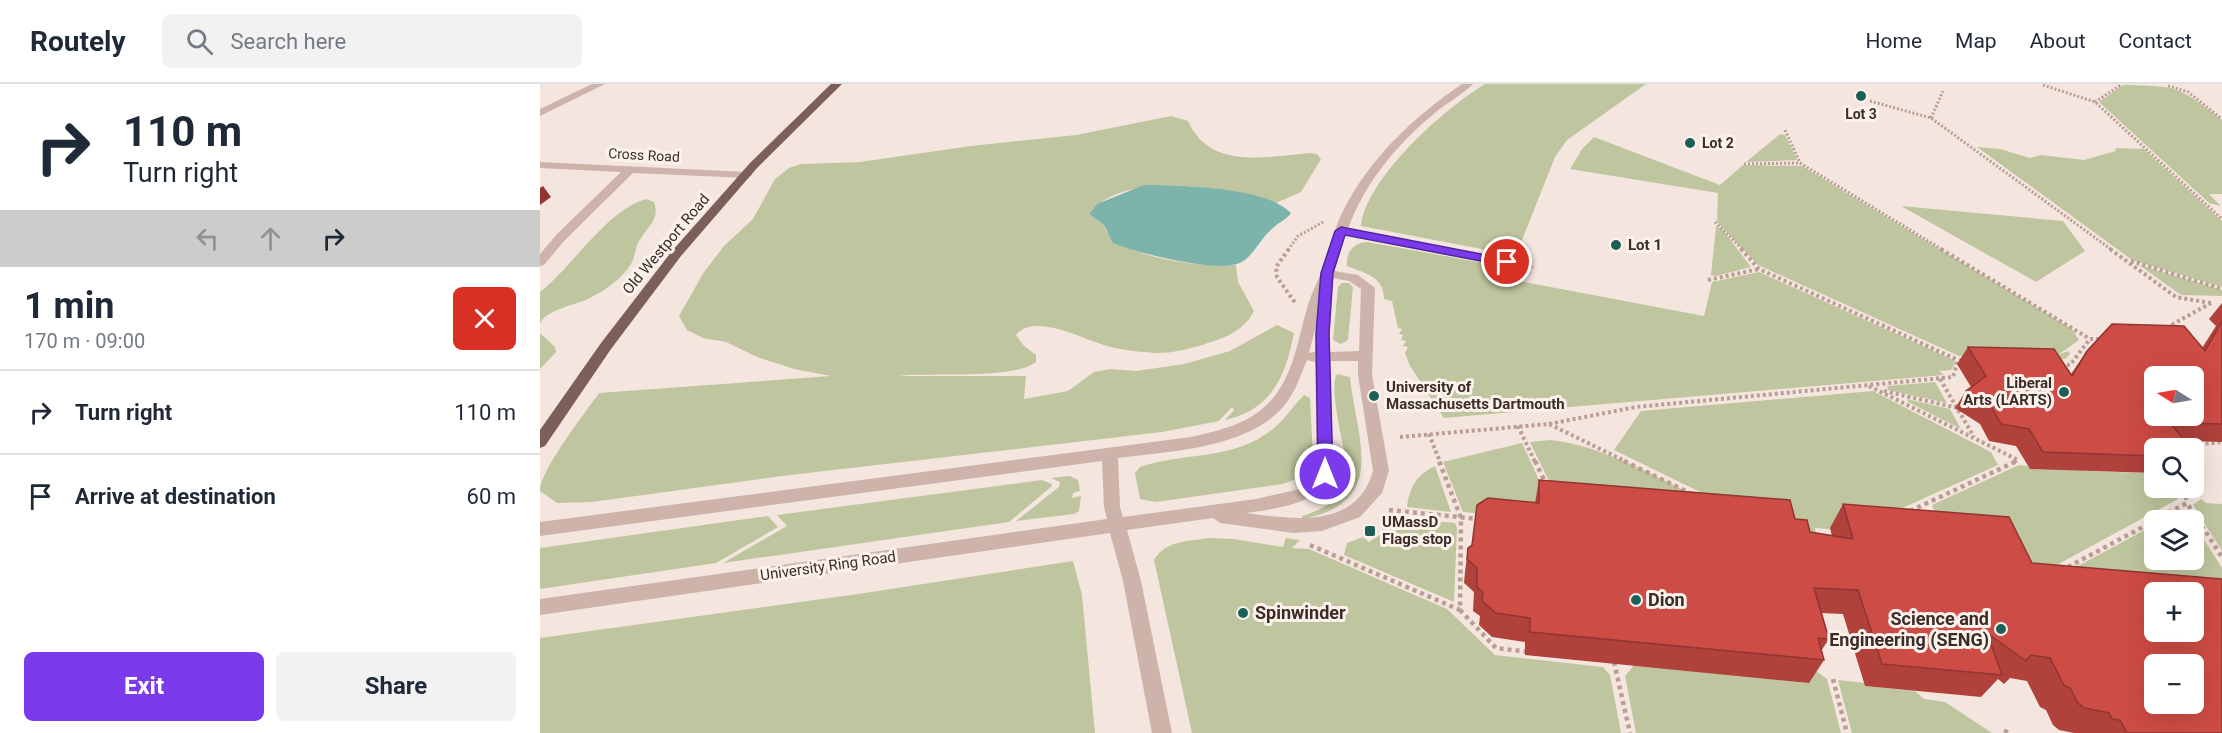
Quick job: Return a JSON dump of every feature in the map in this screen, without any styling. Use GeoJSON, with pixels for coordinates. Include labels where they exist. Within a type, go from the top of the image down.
{"type":"FeatureCollection","features":[{"type":"Feature","properties":{"kind":"main road","name":"Old Westport Road"},"geometry":{"type":"LineString","coordinates":[[540,442],[589,367],[633,310],[747,175],[837,84]]}},
{"type":"Feature","properties":{"kind":"street"},"geometry":{"type":"LineString","coordinates":[[540,113],[600,84]]}},
{"type":"Feature","properties":{"kind":"street","name":"University Ring Road"},"geometry":{"type":"LineString","coordinates":[[540,529],[1205,440],[1254,422],[1277,405],[1287,392],[1346,217],[1365,183],[1394,145],[1434,108],[1468,84]]}},
{"type":"Feature","properties":{"kind":"street","name":"Cross Road"},"geometry":{"type":"LineString","coordinates":[[540,165],[747,175]]}},
{"type":"Feature","properties":{"kind":"street"},"geometry":{"type":"LineString","coordinates":[[540,262],[586,212],[631,169]]}},
{"type":"Feature","properties":{"kind":"street"},"geometry":{"type":"LineString","coordinates":[[1341,231],[1528,267]]}},
{"type":"Feature","properties":{"kind":"street"},"geometry":{"type":"LineString","coordinates":[[1184,515],[1307,526],[1334,522],[1362,506],[1376,489],[1381,471],[1370,406],[1365,356],[1368,288],[1353,278],[1327,273]]}},
{"type":"Feature","properties":{"kind":"street","name":"University Ring Road"},"geometry":{"type":"LineString","coordinates":[[540,607],[1184,515],[1294,498],[1305,494],[1321,482],[1327,466],[1323,357],[1327,273]]}},
{"type":"Feature","properties":{"kind":"street"},"geometry":{"type":"LineString","coordinates":[[1300,357],[1365,356]]}},
{"type":"Feature","properties":{"kind":"street"},"geometry":{"type":"LineString","coordinates":[[1110,454],[1115,525],[1132,581],[1162,733]]}},
{"type":"Feature","properties":{"kind":"path"},"geometry":{"type":"LineString","coordinates":[[2043,85],[2095,102],[2222,219]]}},
{"type":"Feature","properties":{"kind":"path"},"geometry":{"type":"LineString","coordinates":[[2095,102],[2121,85]]}},
{"type":"Feature","properties":{"kind":"path"},"geometry":{"type":"LineString","coordinates":[[2168,86],[2188,92],[2222,119]]}},
{"type":"Feature","properties":{"kind":"path"},"geometry":{"type":"LineString","coordinates":[[1931,118],[1942,91]]}},
{"type":"Feature","properties":{"kind":"path"},"geometry":{"type":"LineString","coordinates":[[1870,102],[1931,118],[2176,297],[2211,303],[2173,324],[2167,340]]}},
{"type":"Feature","properties":{"kind":"path"},"geometry":{"type":"LineString","coordinates":[[1785,130],[1800,164]]}},
{"type":"Feature","properties":{"kind":"path"},"geometry":{"type":"LineString","coordinates":[[1744,164],[1800,164],[2090,339],[2112,339]]}},
{"type":"Feature","properties":{"kind":"path"},"geometry":{"type":"LineString","coordinates":[[1311,324],[1277,277],[1276,267],[1290,246],[1307,229],[1346,217]]}},
{"type":"Feature","properties":{"kind":"path"},"geometry":{"type":"LineString","coordinates":[[1715,222],[1726,231],[1759,269],[1958,360],[1969,360]]}},
{"type":"Feature","properties":{"kind":"path"},"geometry":{"type":"LineString","coordinates":[[2128,261],[2222,289]]}},
{"type":"Feature","properties":{"kind":"path"},"geometry":{"type":"LineString","coordinates":[[1708,280],[1759,269]]}},
{"type":"Feature","properties":{"kind":"path"},"geometry":{"type":"LineString","coordinates":[[2058,364],[2070,365],[2090,339]]}},
{"type":"Feature","properties":{"kind":"path"},"geometry":{"type":"LineString","coordinates":[[1400,437],[1549,424],[1636,407],[1953,377],[1958,360]]}},
{"type":"Feature","properties":{"kind":"path"},"geometry":{"type":"LineString","coordinates":[[1940,378],[1974,438]]}},
{"type":"Feature","properties":{"kind":"path"},"geometry":{"type":"LineString","coordinates":[[1868,385],[2018,460],[1906,512]]}},
{"type":"Feature","properties":{"kind":"path"},"geometry":{"type":"LineString","coordinates":[[1877,390],[1958,408]]}},
{"type":"Feature","properties":{"kind":"path"},"geometry":{"type":"LineString","coordinates":[[1549,424],[1697,496]]}},
{"type":"Feature","properties":{"kind":"path"},"geometry":{"type":"LineString","coordinates":[[1518,426],[1546,486]]}},
{"type":"Feature","properties":{"kind":"path"},"geometry":{"type":"LineString","coordinates":[[1429,434],[1461,518],[1460,610]]}},
{"type":"Feature","properties":{"kind":"path"},"geometry":{"type":"LineString","coordinates":[[2204,444],[2222,442]]}},
{"type":"Feature","properties":{"kind":"path"},"geometry":{"type":"LineString","coordinates":[[2186,498],[2222,557]]}},
{"type":"Feature","properties":{"kind":"path"},"geometry":{"type":"LineString","coordinates":[[2174,510],[2187,503]]}},
{"type":"Feature","properties":{"kind":"path"},"geometry":{"type":"LineString","coordinates":[[1917,508],[1926,514]]}},
{"type":"Feature","properties":{"kind":"path"},"geometry":{"type":"LineString","coordinates":[[1389,510],[1482,519]]}},
{"type":"Feature","properties":{"kind":"path"},"geometry":{"type":"LineString","coordinates":[[2066,568],[2144,526]]}},
{"type":"Feature","properties":{"kind":"path"},"geometry":{"type":"LineString","coordinates":[[1310,544],[1460,610],[1496,648],[1540,653]]}},
{"type":"Feature","properties":{"kind":"path"},"geometry":{"type":"LineString","coordinates":[[1605,661],[1616,662],[1630,733]]}},
{"type":"Feature","properties":{"kind":"path"},"geometry":{"type":"LineString","coordinates":[[1833,679],[1847,733]]}},
{"type":"Feature","properties":{"kind":"path"},"geometry":{"type":"LineString","coordinates":[[2005,733],[2009,726]]}},
{"type":"Feature","properties":{"kind":"green space"},"geometry":{"type":"Polygon","coordinates":[[[1485,84],[1646,84],[1567,140],[1555,157],[1518,250],[1503,253],[1361,226],[1366,207],[1392,166],[1449,110],[1485,84]]]}},
{"type":"Feature","properties":{"kind":"green space"},"geometry":{"type":"Polygon","coordinates":[[[2123,85],[2155,86],[2177,90],[2196,100],[2222,120],[2222,194],[2209,194],[2221,206],[2209,203],[2099,102],[2123,85]]]}},
{"type":"Feature","properties":{"kind":"green space"},"geometry":{"type":"Polygon","coordinates":[[[1171,116],[1188,121],[1198,137],[1210,147],[1224,154],[1257,158],[1310,153],[1317,154],[1321,159],[1301,192],[1276,203],[1205,188],[1151,186],[1126,191],[1105,200],[1089,214],[1104,225],[1111,236],[1124,246],[1142,253],[1204,265],[1236,265],[1238,282],[1254,311],[1246,322],[1236,331],[1217,340],[1184,350],[1157,353],[1113,347],[1060,330],[1035,326],[1024,329],[1016,335],[1024,346],[1036,355],[1036,362],[1025,368],[991,373],[898,376],[1026,376],[1024,399],[1068,391],[1094,372],[1111,369],[1136,371],[1184,364],[1230,351],[1277,325],[1294,333],[1291,348],[1274,388],[1254,408],[1225,420],[1234,410],[1232,407],[1219,421],[1162,432],[790,475],[592,502],[557,503],[540,491],[547,470],[555,456],[599,393],[831,376],[794,369],[757,357],[726,342],[703,338],[687,330],[679,316],[704,272],[724,246],[753,219],[775,179],[789,168],[801,164],[860,162],[971,146],[1076,135],[1171,116]]]}},
{"type":"Feature","properties":{"kind":"green space"},"geometry":{"type":"Polygon","coordinates":[[[1780,134],[1785,135],[1797,160],[1746,162],[1780,134]]]}},
{"type":"Feature","properties":{"kind":"green space"},"geometry":{"type":"Polygon","coordinates":[[[1594,137],[1720,185],[1743,165],[1802,166],[2072,329],[2079,340],[2058,355],[2068,351],[2070,354],[2065,359],[1959,356],[1758,265],[1717,222],[1718,193],[1570,169],[1582,149],[1594,137]]]}},
{"type":"Feature","properties":{"kind":"green space"},"geometry":{"type":"Polygon","coordinates":[[[1977,147],[2000,149],[2030,158],[2041,155],[2084,160],[2116,151],[2115,148],[2144,149],[2222,221],[2222,287],[2132,260],[1977,147]]]}},
{"type":"Feature","properties":{"kind":"green space"},"geometry":{"type":"Polygon","coordinates":[[[646,199],[654,202],[655,217],[639,241],[633,261],[627,270],[600,292],[548,315],[540,324],[540,292],[617,215],[631,205],[646,199]]]}},
{"type":"Feature","properties":{"kind":"green space"},"geometry":{"type":"Polygon","coordinates":[[[1901,206],[2063,221],[2085,251],[2036,282],[1901,206]]]}},
{"type":"Feature","properties":{"kind":"green space"},"geometry":{"type":"Polygon","coordinates":[[[1716,226],[1723,230],[1751,267],[1716,276],[1711,275],[1716,226]]]}},
{"type":"Feature","properties":{"kind":"green space"},"geometry":{"type":"Polygon","coordinates":[[[1367,242],[1512,268],[1508,279],[1704,316],[1712,282],[1759,272],[1954,360],[1955,364],[1951,370],[1939,371],[1944,375],[1444,418],[1410,366],[1405,353],[1408,347],[1403,346],[1406,341],[1401,340],[1403,335],[1399,334],[1402,329],[1398,328],[1392,301],[1384,299],[1381,285],[1372,276],[1347,266],[1351,249],[1367,242]]]}},
{"type":"Feature","properties":{"kind":"green space"},"geometry":{"type":"Polygon","coordinates":[[[2139,265],[2222,290],[2222,296],[2181,295],[2139,265]]]}},
{"type":"Feature","properties":{"kind":"green space"},"geometry":{"type":"Polygon","coordinates":[[[1342,283],[1349,283],[1353,287],[1348,340],[1341,344],[1333,340],[1338,287],[1342,283]]]}},
{"type":"Feature","properties":{"kind":"green space"},"geometry":{"type":"Polygon","coordinates":[[[540,333],[555,347],[556,352],[540,369],[540,333]]]}},
{"type":"Feature","properties":{"kind":"green space"},"geometry":{"type":"Polygon","coordinates":[[[1337,374],[1350,377],[1361,444],[1358,483],[1348,498],[1330,510],[1303,519],[1302,516],[1319,510],[1333,501],[1339,495],[1346,480],[1348,470],[1335,392],[1337,374]]]}},
{"type":"Feature","properties":{"kind":"green space"},"geometry":{"type":"Polygon","coordinates":[[[1935,382],[1947,403],[1888,390],[1887,386],[1935,382]]]}},
{"type":"Feature","properties":{"kind":"green space"},"geometry":{"type":"Polygon","coordinates":[[[1873,391],[1991,452],[1998,465],[1851,531],[1815,528],[1817,538],[1786,534],[1614,450],[1641,411],[1873,391]]]}},
{"type":"Feature","properties":{"kind":"green space"},"geometry":{"type":"Polygon","coordinates":[[[1304,395],[1310,398],[1313,458],[1304,476],[1283,484],[1156,502],[1140,499],[1135,473],[1140,467],[1156,462],[1225,451],[1258,439],[1273,429],[1304,395]]]}},
{"type":"Feature","properties":{"kind":"green space"},"geometry":{"type":"Polygon","coordinates":[[[1907,399],[1950,409],[1961,429],[1908,402],[1907,399]]]}},
{"type":"Feature","properties":{"kind":"green space"},"geometry":{"type":"Polygon","coordinates":[[[1550,440],[1597,451],[1622,461],[1741,520],[1561,506],[1530,442],[1550,440]]]}},
{"type":"Feature","properties":{"kind":"green space"},"geometry":{"type":"Polygon","coordinates":[[[1522,443],[1551,506],[1534,518],[1463,512],[1443,462],[1522,443]]]}},
{"type":"Feature","properties":{"kind":"green space"},"geometry":{"type":"Polygon","coordinates":[[[2019,465],[2028,466],[2031,469],[2084,467],[2086,471],[2144,473],[2144,498],[2178,499],[2158,510],[2144,510],[2144,518],[2042,573],[1936,514],[1932,505],[2019,465]]]}},
{"type":"Feature","properties":{"kind":"green space"},"geometry":{"type":"Polygon","coordinates":[[[1435,466],[1451,512],[1407,507],[1415,482],[1423,473],[1435,466]]]}},
{"type":"Feature","properties":{"kind":"green space"},"geometry":{"type":"Polygon","coordinates":[[[1070,476],[1078,480],[1080,491],[1073,493],[1072,498],[1081,496],[1079,511],[1074,514],[1016,521],[1059,487],[1060,482],[1051,478],[1070,476]]]}},
{"type":"Feature","properties":{"kind":"green space"},"geometry":{"type":"Polygon","coordinates":[[[1042,480],[1052,484],[1051,487],[1009,522],[723,563],[787,526],[777,515],[1042,480]]]}},
{"type":"Feature","properties":{"kind":"green space"},"geometry":{"type":"Polygon","coordinates":[[[2201,499],[2206,503],[2222,504],[2222,551],[2204,522],[2204,510],[2196,510],[2193,505],[2201,499]]]}},
{"type":"Feature","properties":{"kind":"green space"},"geometry":{"type":"Polygon","coordinates":[[[768,516],[778,527],[716,563],[540,589],[540,548],[768,516]]]}},
{"type":"Feature","properties":{"kind":"green space"},"geometry":{"type":"Polygon","coordinates":[[[1392,517],[1455,523],[1457,528],[1454,602],[1344,555],[1347,543],[1363,537],[1369,542],[1384,532],[1381,527],[1392,517]]]}},
{"type":"Feature","properties":{"kind":"green space"},"geometry":{"type":"Polygon","coordinates":[[[2144,530],[2144,570],[2204,570],[2204,539],[2222,568],[2222,626],[2204,605],[2204,582],[2144,582],[2144,616],[2050,581],[2144,530]]]}},
{"type":"Feature","properties":{"kind":"green space"},"geometry":{"type":"Polygon","coordinates":[[[1210,538],[1233,539],[1283,547],[1286,538],[1300,540],[1292,548],[1309,549],[1447,609],[1495,655],[1603,667],[1610,675],[1621,733],[1192,733],[1154,560],[1159,553],[1171,545],[1210,538]]]}},
{"type":"Feature","properties":{"kind":"green space"},"geometry":{"type":"Polygon","coordinates":[[[1073,561],[1082,595],[1095,733],[540,733],[540,638],[858,594],[1073,561]]]}},
{"type":"Feature","properties":{"kind":"green space"},"geometry":{"type":"Polygon","coordinates":[[[1756,653],[1761,678],[1808,683],[1803,661],[1827,679],[1841,733],[1636,733],[1625,676],[1635,664],[1738,676],[1756,653]]]}},
{"type":"Feature","properties":{"kind":"green space"},"geometry":{"type":"Polygon","coordinates":[[[1838,680],[1864,683],[1865,686],[1915,691],[1924,699],[1945,702],[1992,733],[1852,733],[1838,680]]]}},
{"type":"Feature","properties":{"kind":"water"},"geometry":{"type":"Polygon","coordinates":[[[1144,185],[1200,187],[1243,193],[1279,204],[1291,213],[1268,232],[1248,258],[1243,261],[1226,266],[1194,264],[1139,252],[1113,243],[1104,225],[1089,214],[1097,204],[1144,185]]]}},
{"type":"Feature","properties":{"kind":"building","name":"Liberal Arts (LARTS)"},"geometry":{"type":"Polygon","coordinates":[[[2222,321],[2222,424],[2204,424],[2204,366],[2144,366],[2144,426],[2173,426],[2183,438],[2144,438],[2144,456],[2043,452],[2029,429],[2001,424],[1992,408],[1966,391],[1986,376],[1968,347],[2054,349],[2072,376],[2087,351],[2112,324],[2184,326],[2205,351],[2222,321]]]}},
{"type":"Feature","properties":{"kind":"building"},"geometry":{"type":"Polygon","coordinates":[[[1539,480],[1790,500],[1795,519],[1807,520],[1810,532],[1853,539],[1843,504],[2009,517],[2032,563],[2222,579],[2222,733],[2127,733],[2120,720],[2112,719],[2109,713],[2084,708],[2078,703],[2070,688],[2064,685],[2050,658],[2031,655],[2026,661],[1987,633],[2002,675],[1882,664],[1858,590],[1814,588],[1829,639],[1818,638],[1824,660],[1530,632],[1530,618],[1496,613],[1482,601],[1483,593],[1477,587],[1477,568],[1467,559],[1468,548],[1472,545],[1477,505],[1488,498],[1539,503],[1539,480]]]}},
{"type":"Feature","properties":{"kind":"place","name":"Lot 3"},"geometry":{"type":"Point","coordinates":[1861,96]}},
{"type":"Feature","properties":{"kind":"place","name":"Lot 2"},"geometry":{"type":"Point","coordinates":[1690,143]}},
{"type":"Feature","properties":{"kind":"place","name":"Lot 1"},"geometry":{"type":"Point","coordinates":[1616,245]}},
{"type":"Feature","properties":{"kind":"place","name":"Liberal Arts (LARTS)"},"geometry":{"type":"Point","coordinates":[2064,392]}},
{"type":"Feature","properties":{"kind":"place","name":"University of Massachusetts Dartmouth"},"geometry":{"type":"Point","coordinates":[1374,396]}},
{"type":"Feature","properties":{"kind":"place","name":"UMassD Flags stop"},"geometry":{"type":"Point","coordinates":[1370,531]}},
{"type":"Feature","properties":{"kind":"place","name":"Dion"},"geometry":{"type":"Point","coordinates":[1636,600]}},
{"type":"Feature","properties":{"kind":"place","name":"Spinwinder"},"geometry":{"type":"Point","coordinates":[1243,613]}},
{"type":"Feature","properties":{"kind":"place","name":"Science and Engineering (SENG)"},"geometry":{"type":"Point","coordinates":[2001,629]}},
{"type":"Feature","properties":{"kind":"route"},"geometry":{"type":"LineString","coordinates":[[1325,474],[1327,466],[1323,418],[1322,334],[1327,301],[1327,273],[1341,231],[1507,262]]}}]}
